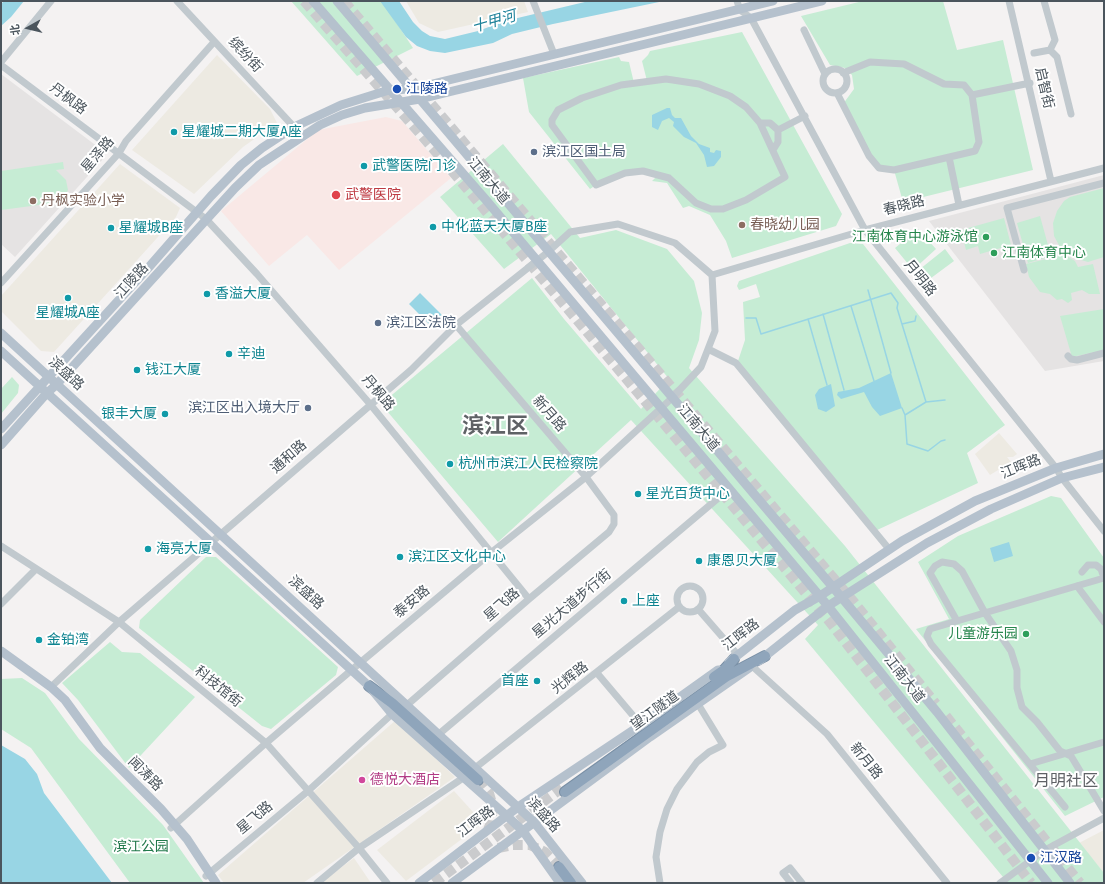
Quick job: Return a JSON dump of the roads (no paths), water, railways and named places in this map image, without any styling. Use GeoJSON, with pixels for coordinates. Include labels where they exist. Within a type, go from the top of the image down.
{"type":"FeatureCollection","features":[{"type":"Feature","properties":{"kind":"highway","name":"望江隧道"},"geometry":{"type":"LineString","coordinates":[[736,657],[724,670],[564,790],[727,676],[765,656]]}},
{"type":"Feature","properties":{"kind":"highway"},"geometry":{"type":"LineString","coordinates":[[369,686],[392,703],[478,780]]}},
{"type":"Feature","properties":{"kind":"highway"},"geometry":{"type":"LineString","coordinates":[[559,867],[571,883]]}},
{"type":"Feature","properties":{"kind":"main road","name":"江南大道"},"geometry":{"type":"LineString","coordinates":[[313,1],[388,90],[400,101],[537,260],[820,596],[1048,883]]}},
{"type":"Feature","properties":{"kind":"main road","name":"江南大道"},"geometry":{"type":"LineString","coordinates":[[337,1],[937,712],[1070,883]]}},
{"type":"Feature","properties":{"kind":"main road","name":"江陵路"},"geometry":{"type":"LineString","coordinates":[[1,429],[38,386],[48,378],[211,196],[241,165],[262,148],[294,127],[341,105],[388,90],[412,89],[554,54],[739,5],[773,1]]}},
{"type":"Feature","properties":{"kind":"main road","name":"江陵路"},"geometry":{"type":"LineString","coordinates":[[1,445],[206,219],[259,165],[291,142],[320,125],[342,115],[400,101],[420,99],[822,1]]}},
{"type":"Feature","properties":{"kind":"main road","name":"滨盛路"},"geometry":{"type":"LineString","coordinates":[[1,333],[48,378],[57,384],[534,822],[582,883]]}},
{"type":"Feature","properties":{"kind":"main road","name":"滨盛路"},"geometry":{"type":"LineString","coordinates":[[1,351],[46,394],[212,541],[369,686],[392,714],[462,778],[507,816],[522,831],[560,883]]}},
{"type":"Feature","properties":{"kind":"main road","name":"江晖路"},"geometry":{"type":"LineString","coordinates":[[419,883],[518,807],[640,725],[736,657],[795,610],[820,596],[889,549],[975,501],[1056,468],[1104,454]]}},
{"type":"Feature","properties":{"kind":"main road","name":"江晖路"},"geometry":{"type":"LineString","coordinates":[[452,883],[534,822],[752,666],[828,606],[927,543],[991,509],[1062,478],[1104,467]]}},
{"type":"Feature","properties":{"kind":"main road","name":"闻涛路"},"geometry":{"type":"LineString","coordinates":[[1,651],[51,687],[106,762],[172,826],[209,878],[216,883]]}},
{"type":"Feature","properties":{"kind":"street"},"geometry":{"type":"LineString","coordinates":[[1,64],[51,1]]}},
{"type":"Feature","properties":{"kind":"street","name":"缤纷街"},"geometry":{"type":"LineString","coordinates":[[177,1],[294,127]]}},
{"type":"Feature","properties":{"kind":"street"},"geometry":{"type":"LineString","coordinates":[[533,1],[554,54]]}},
{"type":"Feature","properties":{"kind":"street","name":"启智街"},"geometry":{"type":"LineString","coordinates":[[1009,1],[1030,83],[1051,181]]}},
{"type":"Feature","properties":{"kind":"street"},"geometry":{"type":"LineString","coordinates":[[1044,1],[1055,40],[1050,50]]}},
{"type":"Feature","properties":{"kind":"street","name":"月明路"},"geometry":{"type":"LineString","coordinates":[[749,4],[750,18]]}},
{"type":"Feature","properties":{"kind":"street","name":"月明路"},"geometry":{"type":"LineString","coordinates":[[739,5],[750,18],[865,230],[1056,468],[1062,478],[1104,531]]}},
{"type":"Feature","properties":{"kind":"street"},"geometry":{"type":"LineString","coordinates":[[804,30],[825,74],[823,82],[826,89],[837,92],[843,89],[846,83],[843,73]]}},
{"type":"Feature","properties":{"kind":"street","name":"星泽路"},"geometry":{"type":"LineString","coordinates":[[1,283],[119,153],[126,141],[214,42]]}},
{"type":"Feature","properties":{"kind":"street"},"geometry":{"type":"LineString","coordinates":[[1034,53],[1050,50]]}},
{"type":"Feature","properties":{"kind":"street"},"geometry":{"type":"LineString","coordinates":[[1050,50],[1057,57],[1071,114]]}},
{"type":"Feature","properties":{"kind":"street"},"geometry":{"type":"LineString","coordinates":[[825,74],[834,69],[843,73],[870,62],[904,64],[944,84],[964,85],[972,95],[979,142],[975,151],[894,170],[879,168],[869,156],[837,92]]}},
{"type":"Feature","properties":{"kind":"street","name":"丹枫路"},"geometry":{"type":"LineString","coordinates":[[1,64],[206,219],[257,274],[370,404],[529,598]]}},
{"type":"Feature","properties":{"kind":"street"},"geometry":{"type":"LineString","coordinates":[[666,79],[699,84],[730,96],[746,107],[760,123],[773,150],[785,177],[746,200],[723,209],[711,209],[696,203],[669,178],[643,171],[625,173],[596,185],[552,125],[552,120],[558,110],[582,98],[621,84],[666,79]]}},
{"type":"Feature","properties":{"kind":"street"},"geometry":{"type":"LineString","coordinates":[[972,95],[1030,83]]}},
{"type":"Feature","properties":{"kind":"street"},"geometry":{"type":"LineString","coordinates":[[778,130],[804,116]]}},
{"type":"Feature","properties":{"kind":"street"},"geometry":{"type":"LineString","coordinates":[[760,123],[770,123],[778,130],[778,142],[773,150]]}},
{"type":"Feature","properties":{"kind":"street"},"geometry":{"type":"LineString","coordinates":[[949,157],[959,205]]}},
{"type":"Feature","properties":{"kind":"street","name":"春晓路"},"geometry":{"type":"LineString","coordinates":[[712,275],[865,230],[1104,168]]}},
{"type":"Feature","properties":{"kind":"street"},"geometry":{"type":"LineString","coordinates":[[1024,270],[1007,208],[1104,183]]}},
{"type":"Feature","properties":{"kind":"street"},"geometry":{"type":"LineString","coordinates":[[548,252],[570,232],[618,224],[674,243],[712,275],[715,331],[701,367],[672,398]]}},
{"type":"Feature","properties":{"kind":"street","name":"通和路"},"geometry":{"type":"LineString","coordinates":[[51,687],[119,622],[370,404],[412,370],[456,325],[548,252]]}},
{"type":"Feature","properties":{"kind":"street","name":"新月路"},"geometry":{"type":"LineString","coordinates":[[456,325],[586,477],[614,515],[614,524]]}},
{"type":"Feature","properties":{"kind":"street"},"geometry":{"type":"LineString","coordinates":[[708,349],[736,363],[889,549]]}},
{"type":"Feature","properties":{"kind":"street"},"geometry":{"type":"LineString","coordinates":[[1068,356],[1071,359],[1077,360],[1104,353]]}},
{"type":"Feature","properties":{"kind":"street","name":"泰安路"},"geometry":{"type":"LineString","coordinates":[[172,826],[266,743],[353,671],[361,662],[492,552],[586,477],[672,398]]}},
{"type":"Feature","properties":{"kind":"street","name":"星光大道步行街"},"geometry":{"type":"LineString","coordinates":[[439,734],[723,494]]}},
{"type":"Feature","properties":{"kind":"street","name":"星飞路"},"geometry":{"type":"LineString","coordinates":[[407,705],[529,598],[609,532],[614,524]]}},
{"type":"Feature","properties":{"kind":"street","name":"科技馆街"},"geometry":{"type":"LineString","coordinates":[[1,546],[119,622],[266,743],[359,848],[387,883]]}},
{"type":"Feature","properties":{"kind":"street"},"geometry":{"type":"LineString","coordinates":[[957,621],[930,573],[935,566],[942,562],[954,564],[962,571],[985,613],[1011,651],[1017,670],[1017,688],[1022,707],[1037,722],[1060,751],[1071,756],[1104,811]]}},
{"type":"Feature","properties":{"kind":"street"},"geometry":{"type":"LineString","coordinates":[[1065,807],[931,644],[927,636],[930,629],[1104,578],[1101,569],[1096,565],[1088,564],[1082,572]]}},
{"type":"Feature","properties":{"kind":"street"},"geometry":{"type":"LineString","coordinates":[[1,604],[36,569]]}},
{"type":"Feature","properties":{"kind":"street"},"geometry":{"type":"LineString","coordinates":[[688,586],[693,586],[702,594],[703,602],[698,609],[690,612],[682,610],[679,606],[677,598],[680,590],[688,586]]}},
{"type":"Feature","properties":{"kind":"street"},"geometry":{"type":"LineString","coordinates":[[1077,586],[1104,622]]}},
{"type":"Feature","properties":{"kind":"street","name":"光辉路"},"geometry":{"type":"LineString","coordinates":[[476,768],[597,673],[679,606]]}},
{"type":"Feature","properties":{"kind":"street"},"geometry":{"type":"LineString","coordinates":[[698,609],[736,657]]}},
{"type":"Feature","properties":{"kind":"street","name":"新月路"},"geometry":{"type":"LineString","coordinates":[[752,666],[827,734],[947,883]]}},
{"type":"Feature","properties":{"kind":"street"},"geometry":{"type":"LineString","coordinates":[[597,673],[640,725]]}},
{"type":"Feature","properties":{"kind":"street"},"geometry":{"type":"LineString","coordinates":[[660,883],[656,857],[660,832],[667,809],[677,789],[697,762],[709,752],[723,745],[698,704]]}},
{"type":"Feature","properties":{"kind":"street","name":"星飞路"},"geometry":{"type":"LineString","coordinates":[[209,878],[308,791],[392,714]]}},
{"type":"Feature","properties":{"kind":"street"},"geometry":{"type":"LineString","coordinates":[[1030,764],[1104,742]]}},
{"type":"Feature","properties":{"kind":"street"},"geometry":{"type":"LineString","coordinates":[[317,883],[359,848],[462,778]]}},
{"type":"Feature","properties":{"kind":"street"},"geometry":{"type":"LineString","coordinates":[[1000,883],[1045,850],[1104,818]]}},
{"type":"Feature","properties":{"kind":"street"},"geometry":{"type":"LineString","coordinates":[[791,883],[782,873],[790,868],[802,883]]}},
{"type":"Feature","properties":{"kind":"water"},"geometry":{"type":"Polygon","coordinates":[[[4,1],[24,1],[11,17],[1,26],[1,4],[4,1]]]}},
{"type":"Feature","properties":{"kind":"water"},"geometry":{"type":"Polygon","coordinates":[[[380,1],[399,1],[413,22],[422,31],[430,36],[445,39],[478,31],[505,21],[589,1],[664,1],[553,24],[512,34],[493,43],[445,53],[430,51],[417,46],[406,37],[380,1]]]}},
{"type":"Feature","properties":{"kind":"water"},"geometry":{"type":"Polygon","coordinates":[[[670,108],[672,115],[675,118],[681,118],[691,136],[699,144],[710,148],[710,152],[714,153],[716,150],[721,151],[721,157],[714,166],[707,167],[704,155],[696,143],[684,137],[673,126],[674,122],[669,118],[662,121],[658,130],[652,127],[652,115],[670,108]]]}},
{"type":"Feature","properties":{"kind":"water"},"geometry":{"type":"Polygon","coordinates":[[[420,293],[443,316],[432,327],[409,304],[420,293]]]}},
{"type":"Feature","properties":{"kind":"water"},"geometry":{"type":"Polygon","coordinates":[[[891,373],[902,408],[880,416],[872,407],[864,392],[841,399],[837,395],[838,392],[859,388],[891,373]]]}},
{"type":"Feature","properties":{"kind":"water"},"geometry":{"type":"Polygon","coordinates":[[[831,384],[835,406],[826,412],[818,409],[815,395],[819,389],[831,384]]]}},
{"type":"Feature","properties":{"kind":"water"},"geometry":{"type":"Polygon","coordinates":[[[1009,542],[1013,556],[994,562],[990,548],[1009,542]]]}},
{"type":"Feature","properties":{"kind":"water"},"geometry":{"type":"Polygon","coordinates":[[[1,745],[25,759],[37,774],[44,793],[112,883],[1,883],[1,745]]]}},
{"type":"Feature","properties":{"kind":"waterway"},"geometry":{"type":"LineString","coordinates":[[868,290],[891,373]]}},
{"type":"Feature","properties":{"kind":"waterway"},"geometry":{"type":"LineString","coordinates":[[746,318],[756,318],[761,334],[891,293],[898,303],[897,308],[926,402]]}},
{"type":"Feature","properties":{"kind":"waterway"},"geometry":{"type":"LineString","coordinates":[[851,306],[874,381]]}},
{"type":"Feature","properties":{"kind":"waterway"},"geometry":{"type":"LineString","coordinates":[[823,314],[844,390]]}},
{"type":"Feature","properties":{"kind":"waterway"},"geometry":{"type":"LineString","coordinates":[[902,324],[915,321],[916,316]]}},
{"type":"Feature","properties":{"kind":"waterway"},"geometry":{"type":"LineString","coordinates":[[808,319],[827,385]]}},
{"type":"Feature","properties":{"kind":"waterway"},"geometry":{"type":"LineString","coordinates":[[902,408],[905,415],[926,402],[945,400]]}},
{"type":"Feature","properties":{"kind":"waterway"},"geometry":{"type":"LineString","coordinates":[[905,415],[907,444],[928,451],[941,441],[945,440]]}},
{"type":"Feature","properties":{"kind":"tunnel"},"geometry":{"type":"LineString","coordinates":[[304,1],[442,159],[829,621],[1031,883]]}},
{"type":"Feature","properties":{"kind":"tunnel"},"geometry":{"type":"LineString","coordinates":[[344,1],[853,601],[936,704]]}},
{"type":"Feature","properties":{"kind":"tunnel"},"geometry":{"type":"LineString","coordinates":[[946,716],[1080,883]]}},
{"type":"Feature","properties":{"kind":"tunnel"},"geometry":{"type":"LineString","coordinates":[[478,780],[489,793],[493,807],[491,823],[486,834]]}},
{"type":"Feature","properties":{"kind":"tunnel"},"geometry":{"type":"LineString","coordinates":[[434,883],[562,788]]}},
{"type":"Feature","properties":{"kind":"tunnel"},"geometry":{"type":"LineString","coordinates":[[498,848],[513,845],[530,845],[545,852],[559,867]]}},
{"type":"Feature","properties":{"kind":"place","name":"江陵路"},"geometry":{"type":"Point","coordinates":[397,89]}},
{"type":"Feature","properties":{"kind":"place","name":"星耀城二期大厦A座"},"geometry":{"type":"Point","coordinates":[174,132]}},
{"type":"Feature","properties":{"kind":"place","name":"滨江区国土局"},"geometry":{"type":"Point","coordinates":[534,152]}},
{"type":"Feature","properties":{"kind":"place","name":"武警医院门诊"},"geometry":{"type":"Point","coordinates":[364,166]}},
{"type":"Feature","properties":{"kind":"place","name":"武警医院"},"geometry":{"type":"Point","coordinates":[336,195]}},
{"type":"Feature","properties":{"kind":"place","name":"丹枫实验小学"},"geometry":{"type":"Point","coordinates":[33,201]}},
{"type":"Feature","properties":{"kind":"place","name":"春晓幼儿园"},"geometry":{"type":"Point","coordinates":[742,225]}},
{"type":"Feature","properties":{"kind":"place","name":"中化蓝天大厦B座"},"geometry":{"type":"Point","coordinates":[433,227]}},
{"type":"Feature","properties":{"kind":"place","name":"星耀城B座"},"geometry":{"type":"Point","coordinates":[111,228]}},
{"type":"Feature","properties":{"kind":"place","name":"江南体育中心游泳馆"},"geometry":{"type":"Point","coordinates":[986,237]}},
{"type":"Feature","properties":{"kind":"place","name":"江南体育中心"},"geometry":{"type":"Point","coordinates":[994,253]}},
{"type":"Feature","properties":{"kind":"place","name":"香溢大厦"},"geometry":{"type":"Point","coordinates":[207,294]}},
{"type":"Feature","properties":{"kind":"place","name":"星耀城A座"},"geometry":{"type":"Point","coordinates":[68,298]}},
{"type":"Feature","properties":{"kind":"place","name":"滨江区法院"},"geometry":{"type":"Point","coordinates":[378,323]}},
{"type":"Feature","properties":{"kind":"place","name":"辛迪"},"geometry":{"type":"Point","coordinates":[229,354]}},
{"type":"Feature","properties":{"kind":"place","name":"钱江大厦"},"geometry":{"type":"Point","coordinates":[137,370]}},
{"type":"Feature","properties":{"kind":"place","name":"滨江区出入境大厅"},"geometry":{"type":"Point","coordinates":[308,408]}},
{"type":"Feature","properties":{"kind":"place","name":"银丰大厦"},"geometry":{"type":"Point","coordinates":[165,414]}},
{"type":"Feature","properties":{"kind":"place","name":"杭州市滨江人民检察院"},"geometry":{"type":"Point","coordinates":[450,464]}},
{"type":"Feature","properties":{"kind":"place","name":"星光百货中心"},"geometry":{"type":"Point","coordinates":[638,494]}},
{"type":"Feature","properties":{"kind":"place","name":"海亮大厦"},"geometry":{"type":"Point","coordinates":[148,549]}},
{"type":"Feature","properties":{"kind":"place","name":"滨江区文化中心"},"geometry":{"type":"Point","coordinates":[400,557]}},
{"type":"Feature","properties":{"kind":"place","name":"康恩贝大厦"},"geometry":{"type":"Point","coordinates":[699,561]}},
{"type":"Feature","properties":{"kind":"place","name":"上座"},"geometry":{"type":"Point","coordinates":[624,601]}},
{"type":"Feature","properties":{"kind":"place","name":"儿童游乐园"},"geometry":{"type":"Point","coordinates":[1026,634]}},
{"type":"Feature","properties":{"kind":"place","name":"金铂湾"},"geometry":{"type":"Point","coordinates":[39,640]}},
{"type":"Feature","properties":{"kind":"place","name":"首座"},"geometry":{"type":"Point","coordinates":[537,681]}},
{"type":"Feature","properties":{"kind":"place","name":"德悦大酒店"},"geometry":{"type":"Point","coordinates":[362,780]}},
{"type":"Feature","properties":{"kind":"place","name":"江汉路"},"geometry":{"type":"Point","coordinates":[1031,858]}},
{"type":"Feature","properties":{"kind":"district","name":"滨江区"},"geometry":{"type":"Point","coordinates":[495,427]}},
{"type":"Feature","properties":{"kind":"district","name":"月明社区"},"geometry":{"type":"Point","coordinates":[1066,782]}},
{"type":"Feature","properties":{"kind":"water label","name":"十甲河"},"geometry":{"type":"Point","coordinates":[494,22]}},
{"type":"Feature","properties":{"kind":"park label","name":"滨江公园"},"geometry":{"type":"Point","coordinates":[141,847]}}]}
